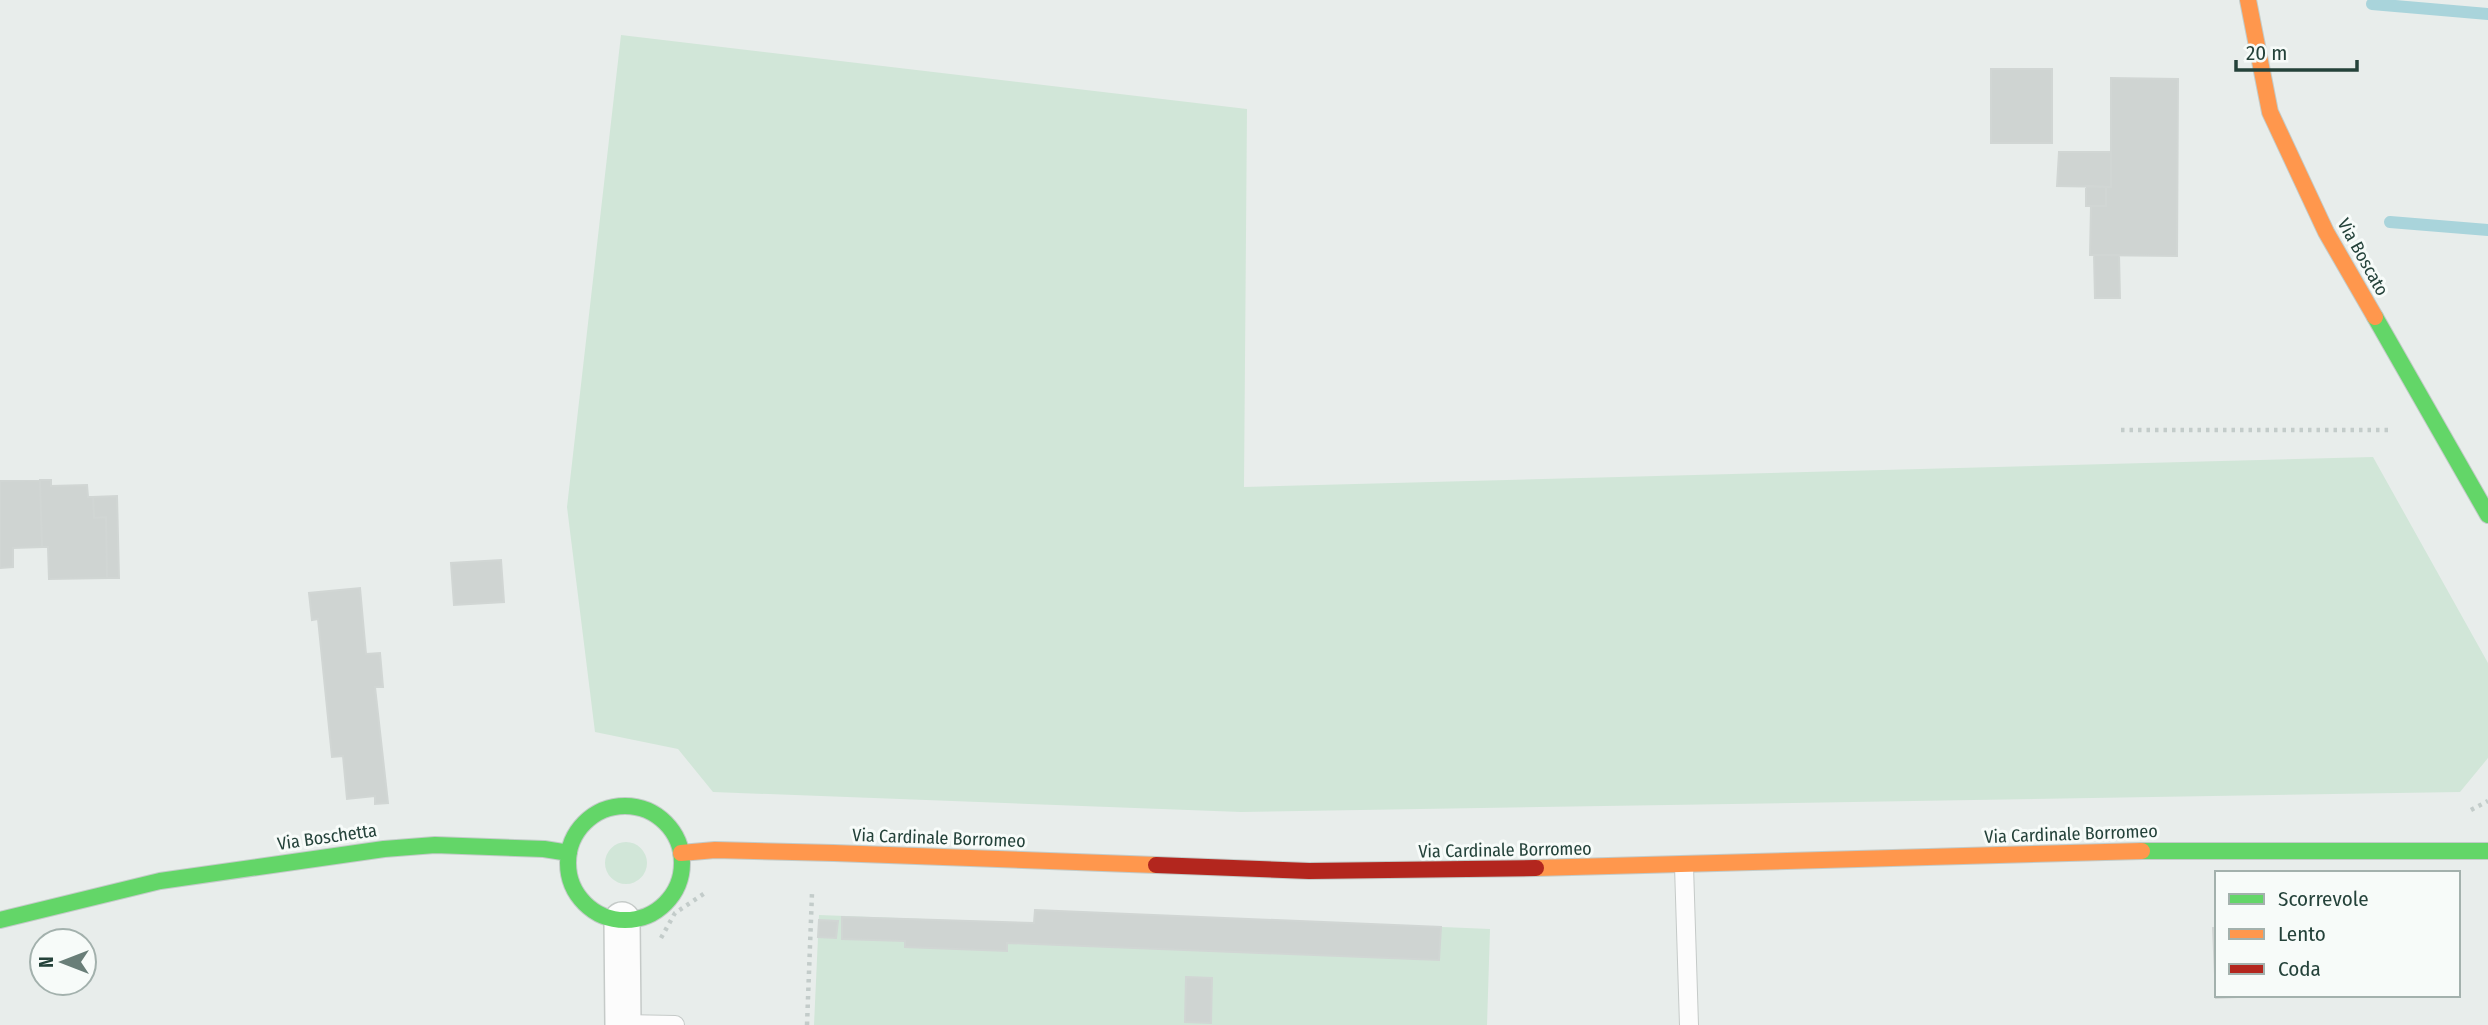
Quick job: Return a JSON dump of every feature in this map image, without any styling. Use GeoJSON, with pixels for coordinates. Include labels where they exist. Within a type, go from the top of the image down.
{"type":"FeatureCollection","features":[{"type":"Feature","properties":{"kind":"street","name":"Via Boscato"},"geometry":{"type":"LineString","coordinates":[[2248,0],[2270,111],[2326,232],[2488,515]]}},
{"type":"Feature","properties":{"kind":"street"},"geometry":{"type":"LineString","coordinates":[[614,806],[637,806],[657,815],[673,832],[681,853],[681,873],[674,893],[660,908],[642,918],[622,920],[603,916],[587,905],[575,890],[569,872],[569,853],[577,832],[593,815],[614,806]]}},
{"type":"Feature","properties":{"kind":"street","name":"Via Boschetta"},"geometry":{"type":"LineString","coordinates":[[0,920],[160,881],[384,849],[435,845],[544,849],[569,853]]}},
{"type":"Feature","properties":{"kind":"street","name":"Via Cardinale Borromeo"},"geometry":{"type":"LineString","coordinates":[[681,853],[715,850],[834,853],[1309,871],[1684,866],[2178,850],[2488,851]]}},
{"type":"Feature","properties":{"kind":"street"},"geometry":{"type":"LineString","coordinates":[[622,920],[623,1025]]}},
{"type":"Feature","properties":{"kind":"lane"},"geometry":{"type":"LineString","coordinates":[[1684,866],[1689,1025]]}},
{"type":"Feature","properties":{"kind":"lane"},"geometry":{"type":"LineString","coordinates":[[623,1025],[675,1025]]}},
{"type":"Feature","properties":{"kind":"path"},"geometry":{"type":"LineString","coordinates":[[2121,430],[2405,430],[2434,418]]}},
{"type":"Feature","properties":{"kind":"path"},"geometry":{"type":"LineString","coordinates":[[657,947],[675,912],[711,889]]}},
{"type":"Feature","properties":{"kind":"path"},"geometry":{"type":"LineString","coordinates":[[807,1025],[811,905]]}},
{"type":"Feature","properties":{"kind":"green space"},"geometry":{"type":"Polygon","coordinates":[[[621,35],[1247,109],[1244,487],[2373,457],[2488,663],[2488,758],[2460,792],[1241,812],[713,792],[678,749],[595,732],[567,507],[621,35]]]}},
{"type":"Feature","properties":{"kind":"green space"},"geometry":{"type":"Polygon","coordinates":[[[626,842],[641,848],[647,863],[641,878],[626,884],[611,878],[605,863],[611,848],[626,842]]]}},
{"type":"Feature","properties":{"kind":"green space"},"geometry":{"type":"Polygon","coordinates":[[[1035,910],[1490,929],[1487,1025],[814,1025],[819,915],[1034,923],[1035,910]]]}},
{"type":"Feature","properties":{"kind":"building"},"geometry":{"type":"Polygon","coordinates":[[[1991,69],[2052,69],[2052,143],[1991,143],[1991,69]]]}},
{"type":"Feature","properties":{"kind":"building"},"geometry":{"type":"Polygon","coordinates":[[[2111,78],[2178,79],[2177,256],[2090,255],[2091,206],[2106,206],[2106,187],[2111,187],[2111,78]]]}},
{"type":"Feature","properties":{"kind":"building"},"geometry":{"type":"Polygon","coordinates":[[[2059,152],[2111,152],[2111,187],[2057,186],[2059,152]]]}},
{"type":"Feature","properties":{"kind":"building"},"geometry":{"type":"Polygon","coordinates":[[[2086,186],[2106,187],[2106,206],[2086,206],[2086,186]]]}},
{"type":"Feature","properties":{"kind":"building"},"geometry":{"type":"Polygon","coordinates":[[[2094,255],[2119,255],[2120,298],[2095,298],[2094,255]]]}},
{"type":"Feature","properties":{"kind":"building"},"geometry":{"type":"Polygon","coordinates":[[[40,480],[51,480],[51,486],[87,485],[88,497],[93,497],[94,518],[106,517],[107,578],[49,579],[48,547],[42,547],[40,480]]]}},
{"type":"Feature","properties":{"kind":"building"},"geometry":{"type":"Polygon","coordinates":[[[40,480],[42,547],[13,548],[13,567],[0,568],[0,481],[40,480]]]}},
{"type":"Feature","properties":{"kind":"building"},"geometry":{"type":"Polygon","coordinates":[[[117,496],[119,578],[107,578],[106,517],[94,518],[93,497],[117,496]]]}},
{"type":"Feature","properties":{"kind":"building"},"geometry":{"type":"Polygon","coordinates":[[[501,560],[504,602],[454,605],[451,563],[501,560]]]}},
{"type":"Feature","properties":{"kind":"building"},"geometry":{"type":"Polygon","coordinates":[[[360,588],[366,654],[380,653],[383,687],[375,687],[388,803],[375,804],[375,796],[347,799],[343,756],[332,757],[318,619],[312,620],[309,593],[360,588]]]}},
{"type":"Feature","properties":{"kind":"building"},"geometry":{"type":"Polygon","coordinates":[[[1035,910],[1441,927],[1439,960],[1007,943],[1007,951],[905,947],[905,941],[842,939],[842,917],[1034,923],[1035,910]]]}},
{"type":"Feature","properties":{"kind":"building"},"geometry":{"type":"Polygon","coordinates":[[[819,920],[838,921],[836,938],[818,937],[819,920]]]}},
{"type":"Feature","properties":{"kind":"building"},"geometry":{"type":"Polygon","coordinates":[[[2213,928],[2215,928],[2215,975],[2213,928]]]}},
{"type":"Feature","properties":{"kind":"building"},"geometry":{"type":"Polygon","coordinates":[[[1186,977],[1212,978],[1211,1023],[1185,1022],[1186,977]]]}},
{"type":"Feature","properties":{"kind":"waterway"},"geometry":{"type":"LineString","coordinates":[[2372,4],[2488,14]]}},
{"type":"Feature","properties":{"kind":"waterway"},"geometry":{"type":"LineString","coordinates":[[2390,222],[2488,230]]}},
{"type":"Feature","properties":{"kind":"traffic: fast"},"geometry":{"type":"LineString","coordinates":[[2375,317],[2488,515]]}},
{"type":"Feature","properties":{"kind":"traffic: fast"},"geometry":{"type":"LineString","coordinates":[[625,806],[647,811],[665,823],[677,841],[682,863],[677,885],[665,903],[647,915],[625,920],[603,915],[585,903],[573,885],[568,863],[573,841],[585,823],[603,811],[625,806]]}},
{"type":"Feature","properties":{"kind":"traffic: fast"},"geometry":{"type":"LineString","coordinates":[[0,920],[160,881],[384,849],[435,845],[544,849],[569,853]]}},
{"type":"Feature","properties":{"kind":"traffic: fast"},"geometry":{"type":"LineString","coordinates":[[2142,851],[2488,851]]}},
{"type":"Feature","properties":{"kind":"traffic: slow"},"geometry":{"type":"LineString","coordinates":[[2248,0],[2270,112],[2326,232],[2375,317]]}},
{"type":"Feature","properties":{"kind":"traffic: slow"},"geometry":{"type":"LineString","coordinates":[[681,853],[715,850],[834,853],[1156,865]]}},
{"type":"Feature","properties":{"kind":"traffic: slow"},"geometry":{"type":"LineString","coordinates":[[1536,868],[2142,851]]}},
{"type":"Feature","properties":{"kind":"traffic: jam"},"geometry":{"type":"LineString","coordinates":[[1156,865],[1309,871],[1536,868]]}}]}
